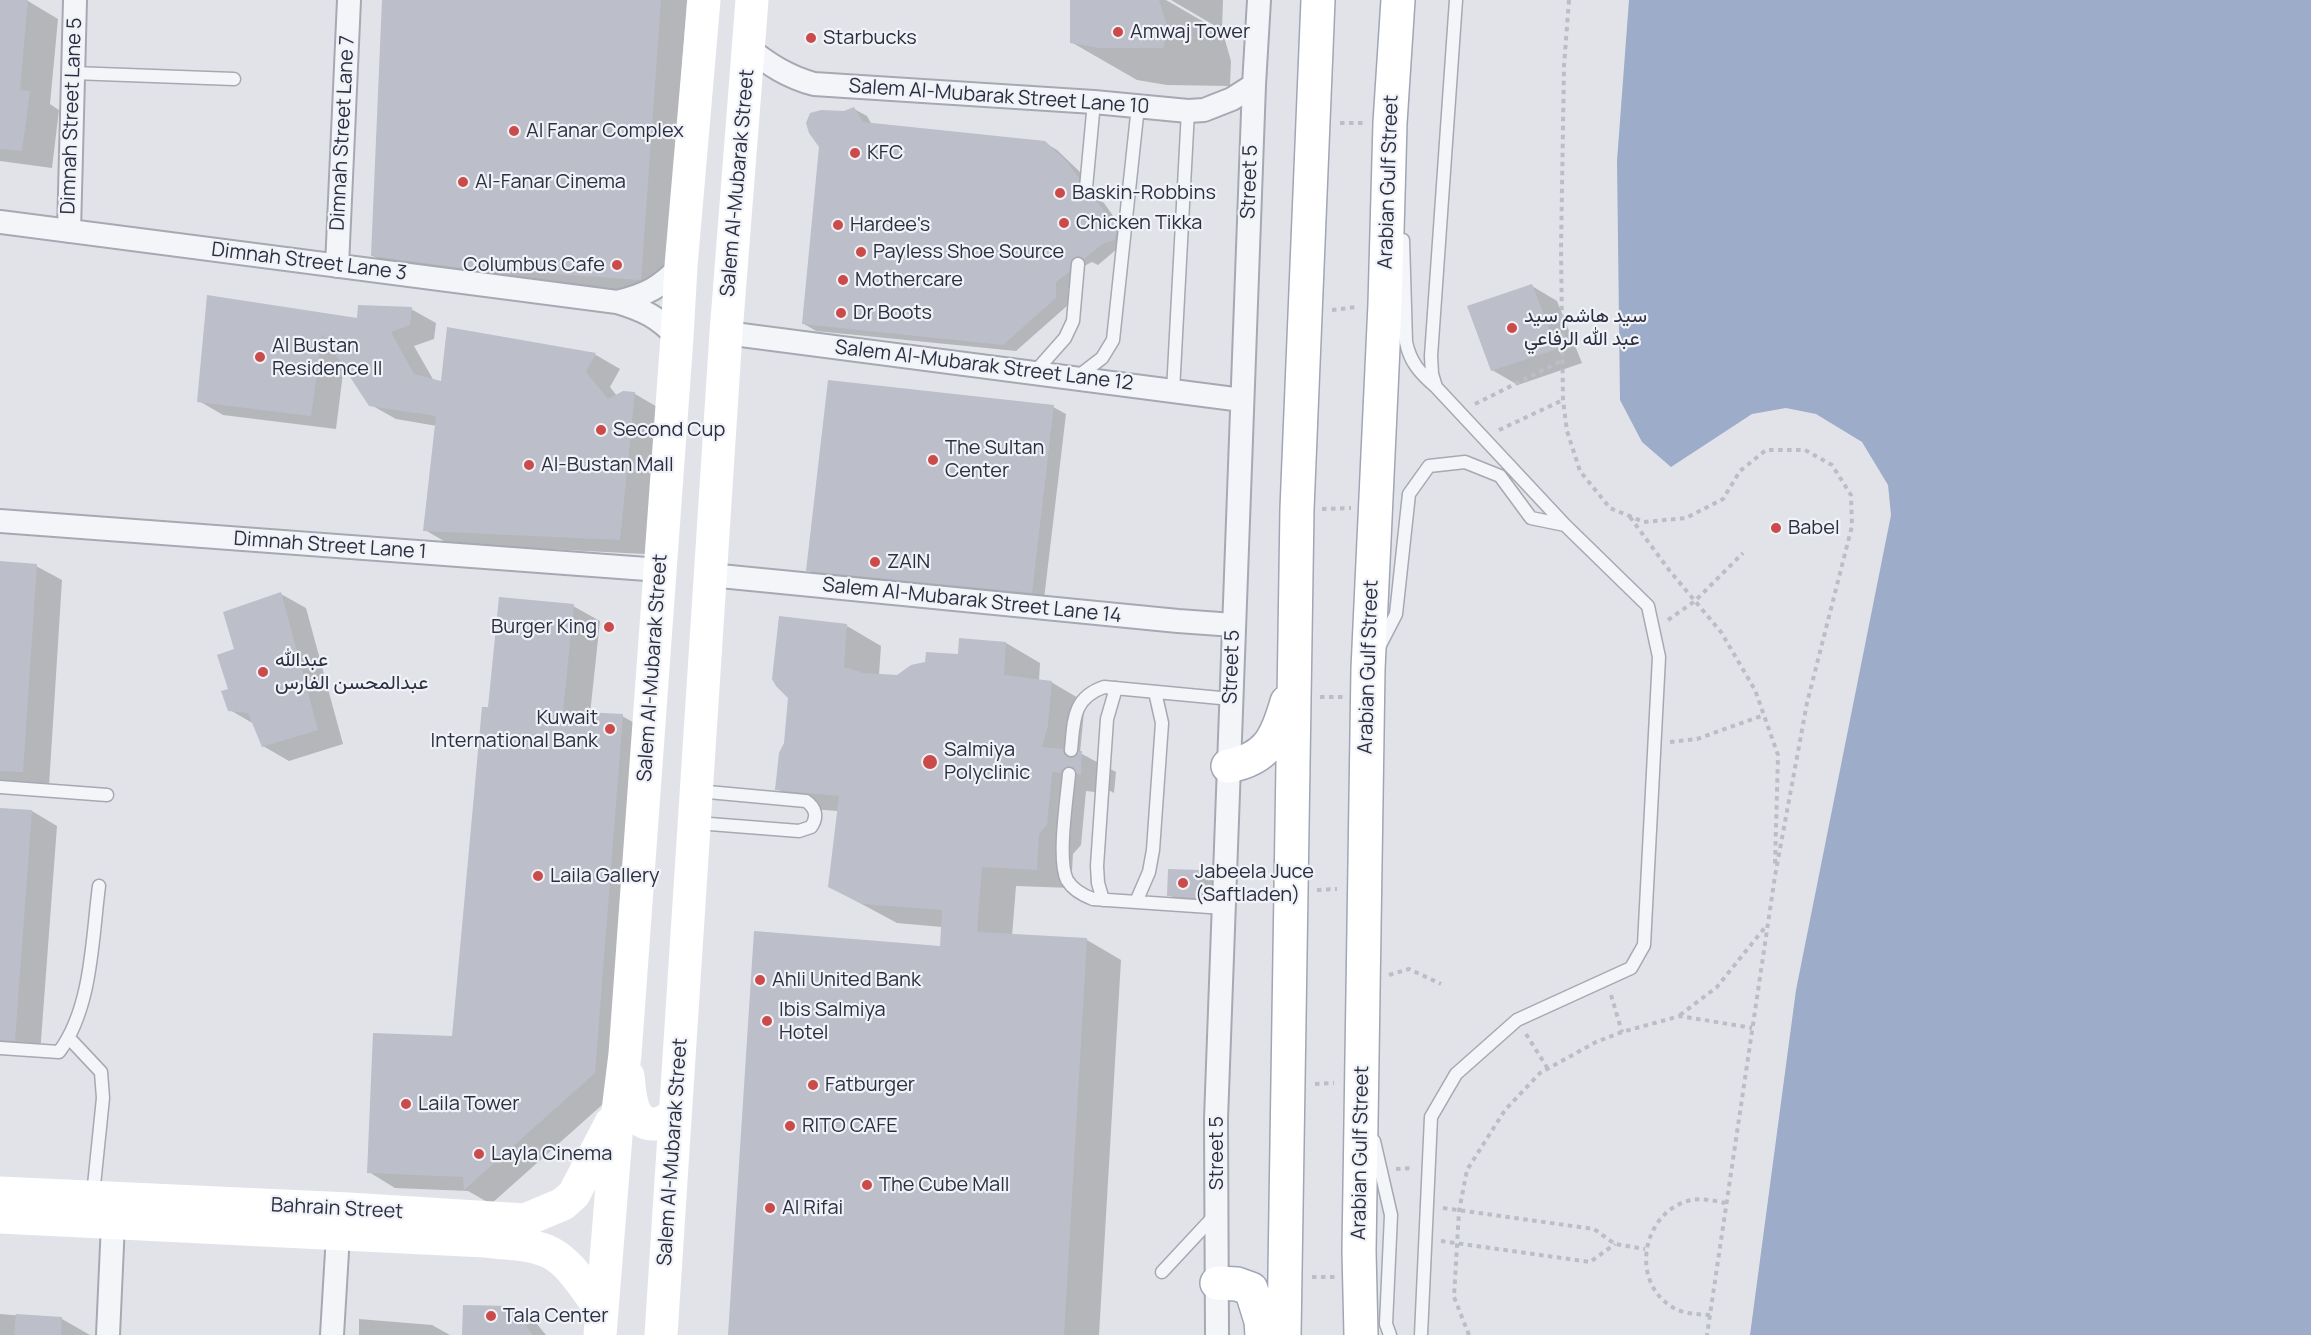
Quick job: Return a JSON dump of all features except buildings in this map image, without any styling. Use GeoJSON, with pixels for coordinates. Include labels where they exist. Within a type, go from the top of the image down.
{"type":"FeatureCollection","features":[{"type":"Feature","properties":{"kind":"main road","name":"Salem Al-Mubarak Street"},"geometry":{"type":"LineString","coordinates":[[600,1322],[625,1054],[681,266],[704,0]]}},
{"type":"Feature","properties":{"kind":"main road","name":"Salem Al-Mubarak Street"},"geometry":{"type":"LineString","coordinates":[[661,1335],[726,333],[752,0]]}},
{"type":"Feature","properties":{"kind":"main road"},"geometry":{"type":"LineString","coordinates":[[1284,1335],[1298,509],[1318,0]]}},
{"type":"Feature","properties":{"kind":"main road","name":"Arabian Gulf Street"},"geometry":{"type":"LineString","coordinates":[[1361,1335],[1368,683],[1385,304],[1390,123],[1398,0]]}},
{"type":"Feature","properties":{"kind":"main road"},"geometry":{"type":"LineString","coordinates":[[1228,766],[1244,763],[1269,747],[1280,728],[1295,686]]}},
{"type":"Feature","properties":{"kind":"main road"},"geometry":{"type":"LineString","coordinates":[[625,1054],[632,1102],[637,1115],[646,1123],[652,1124],[663,1122],[674,1114]]}},
{"type":"Feature","properties":{"kind":"main road","name":"Bahrain Street"},"geometry":{"type":"LineString","coordinates":[[0,1193],[349,1209],[525,1220],[563,1204],[574,1194],[618,1111]]}},
{"type":"Feature","properties":{"kind":"main road"},"geometry":{"type":"LineString","coordinates":[[542,1214],[559,1219],[564,1228],[563,1242],[550,1253]]}},
{"type":"Feature","properties":{"kind":"main road","name":"Bahrain Street"},"geometry":{"type":"LineString","coordinates":[[0,1217],[486,1241],[532,1247],[550,1253],[566,1265],[600,1322]]}},
{"type":"Feature","properties":{"kind":"main road"},"geometry":{"type":"LineString","coordinates":[[1217,1283],[1237,1284],[1251,1289],[1261,1321],[1262,1335]]}},
{"type":"Feature","properties":{"kind":"street","name":"Dimnah Street Lane 5"},"geometry":{"type":"LineString","coordinates":[[69,231],[75,0]]}},
{"type":"Feature","properties":{"kind":"street","name":"Dimnah Street Lane 7"},"geometry":{"type":"LineString","coordinates":[[337,266],[349,0]]}},
{"type":"Feature","properties":{"kind":"street","name":"Street 5"},"geometry":{"type":"LineString","coordinates":[[1217,1335],[1216,1119],[1233,625],[1259,0]]}},
{"type":"Feature","properties":{"kind":"street","name":"Salem Al-Mubarak Street Lane 10"},"geometry":{"type":"LineString","coordinates":[[749,49],[774,68],[793,78],[814,84],[1094,102],[1188,111],[1204,110],[1232,99],[1254,85]]}},
{"type":"Feature","properties":{"kind":"street","name":"Dimnah Street Lane 3"},"geometry":{"type":"LineString","coordinates":[[0,222],[617,302],[640,308],[661,320],[677,337]]}},
{"type":"Feature","properties":{"kind":"street","name":"Dimnah Street Lane 3"},"geometry":{"type":"LineString","coordinates":[[617,302],[641,296],[663,283],[681,266]]}},
{"type":"Feature","properties":{"kind":"street","name":"Salem Al-Mubarak Street Lane 12"},"geometry":{"type":"LineString","coordinates":[[726,333],[1242,400]]}},
{"type":"Feature","properties":{"kind":"street","name":"Dimnah Street Lane 1"},"geometry":{"type":"LineString","coordinates":[[0,522],[660,570]]}},
{"type":"Feature","properties":{"kind":"street","name":"Salem Al-Mubarak Street Lane 14"},"geometry":{"type":"LineString","coordinates":[[710,575],[1233,625]]}},
{"type":"Feature","properties":{"kind":"street"},"geometry":{"type":"LineString","coordinates":[[108,1335],[113,1223]]}},
{"type":"Feature","properties":{"kind":"street"},"geometry":{"type":"LineString","coordinates":[[332,1335],[338,1235]]}},
{"type":"Feature","properties":{"kind":"lane"},"geometry":{"type":"LineString","coordinates":[[1436,387],[1432,374],[1431,356],[1456,0]]}},
{"type":"Feature","properties":{"kind":"lane"},"geometry":{"type":"LineString","coordinates":[[73,73],[234,79]]}},
{"type":"Feature","properties":{"kind":"lane"},"geometry":{"type":"LineString","coordinates":[[1086,188],[1094,102]]}},
{"type":"Feature","properties":{"kind":"lane"},"geometry":{"type":"LineString","coordinates":[[1076,378],[1101,358],[1113,340],[1138,106]]}},
{"type":"Feature","properties":{"kind":"lane"},"geometry":{"type":"LineString","coordinates":[[1173,391],[1188,111]]}},
{"type":"Feature","properties":{"kind":"lane"},"geometry":{"type":"LineString","coordinates":[[1390,123],[1399,144],[1401,186]]}},
{"type":"Feature","properties":{"kind":"lane"},"geometry":{"type":"LineString","coordinates":[[1402,222],[1405,333],[1408,354],[1420,373],[1460,412],[1565,525],[1648,606],[1659,657],[1644,945],[1631,968],[1517,1020],[1456,1074],[1431,1117],[1421,1335]]}},
{"type":"Feature","properties":{"kind":"lane"},"geometry":{"type":"LineString","coordinates":[[1034,373],[1065,338],[1072,321],[1078,264]]}},
{"type":"Feature","properties":{"kind":"lane"},"geometry":{"type":"LineString","coordinates":[[1368,683],[1396,614],[1408,494],[1429,466],[1465,462],[1500,476],[1531,518],[1565,525]]}},
{"type":"Feature","properties":{"kind":"lane"},"geometry":{"type":"LineString","coordinates":[[1071,750],[1077,708],[1093,691],[1104,687],[1231,699]]}},
{"type":"Feature","properties":{"kind":"lane"},"geometry":{"type":"LineString","coordinates":[[1103,900],[1098,883],[1097,866],[1107,719],[1116,688]]}},
{"type":"Feature","properties":{"kind":"lane"},"geometry":{"type":"LineString","coordinates":[[1136,902],[1149,872],[1153,850],[1162,723],[1155,692]]}},
{"type":"Feature","properties":{"kind":"lane"},"geometry":{"type":"LineString","coordinates":[[1069,774],[1063,860],[1064,871],[1074,889],[1093,899],[1224,908]]}},
{"type":"Feature","properties":{"kind":"lane"},"geometry":{"type":"LineString","coordinates":[[0,787],[107,795]]}},
{"type":"Feature","properties":{"kind":"lane"},"geometry":{"type":"LineString","coordinates":[[806,801],[814,810],[815,816],[811,827],[800,831],[695,807],[806,801]]}},
{"type":"Feature","properties":{"kind":"lane"},"geometry":{"type":"LineString","coordinates":[[0,1048],[59,1052],[69,1038],[82,1007],[99,886]]}},
{"type":"Feature","properties":{"kind":"lane"},"geometry":{"type":"LineString","coordinates":[[69,1038],[101,1072],[103,1098],[93,1198]]}},
{"type":"Feature","properties":{"kind":"lane"},"geometry":{"type":"LineString","coordinates":[[1362,1087],[1391,1215],[1386,1324],[1390,1335]]}},
{"type":"Feature","properties":{"kind":"lane"},"geometry":{"type":"LineString","coordinates":[[1162,1272],[1216,1214]]}},
{"type":"Feature","properties":{"kind":"path"},"geometry":{"type":"LineString","coordinates":[[1569,0],[1564,66],[1561,249],[1563,400],[1567,431],[1580,471],[1610,508],[1644,522],[1686,518],[1723,499],[1740,471],[1766,450],[1804,450],[1832,465],[1851,495],[1852,526],[1808,703],[1775,876],[1707,1335]]}},
{"type":"Feature","properties":{"kind":"path"},"geometry":{"type":"LineString","coordinates":[[1314,123],[1390,123]]}},
{"type":"Feature","properties":{"kind":"path"},"geometry":{"type":"LineString","coordinates":[[1305,313],[1385,304]]}},
{"type":"Feature","properties":{"kind":"path"},"geometry":{"type":"LineString","coordinates":[[1460,412],[1563,360]]}},
{"type":"Feature","properties":{"kind":"path"},"geometry":{"type":"LineString","coordinates":[[1484,438],[1563,400]]}},
{"type":"Feature","properties":{"kind":"path"},"geometry":{"type":"LineString","coordinates":[[1298,509],[1376,507]]}},
{"type":"Feature","properties":{"kind":"path"},"geometry":{"type":"LineString","coordinates":[[1629,516],[1669,570],[1721,632],[1755,690],[1778,755],[1775,876]]}},
{"type":"Feature","properties":{"kind":"path"},"geometry":{"type":"LineString","coordinates":[[1653,631],[1695,601],[1743,553]]}},
{"type":"Feature","properties":{"kind":"path"},"geometry":{"type":"LineString","coordinates":[[1295,686],[1368,683]]}},
{"type":"Feature","properties":{"kind":"path"},"geometry":{"type":"LineString","coordinates":[[1654,745],[1697,739],[1764,716]]}},
{"type":"Feature","properties":{"kind":"path"},"geometry":{"type":"LineString","coordinates":[[1291,890],[1365,888]]}},
{"type":"Feature","properties":{"kind":"path"},"geometry":{"type":"LineString","coordinates":[[1469,1335],[1454,1297],[1459,1210],[1467,1170],[1505,1110],[1540,1073],[1596,1042],[1622,1032],[1680,1016],[1717,987],[1767,924]]}},
{"type":"Feature","properties":{"kind":"path"},"geometry":{"type":"LineString","coordinates":[[1364,986],[1390,974],[1409,969],[1442,984]]}},
{"type":"Feature","properties":{"kind":"path"},"geometry":{"type":"LineString","coordinates":[[1607,980],[1622,1032]]}},
{"type":"Feature","properties":{"kind":"path"},"geometry":{"type":"LineString","coordinates":[[1680,1016],[1752,1028]]}},
{"type":"Feature","properties":{"kind":"path"},"geometry":{"type":"LineString","coordinates":[[1517,1020],[1548,1069]]}},
{"type":"Feature","properties":{"kind":"path"},"geometry":{"type":"LineString","coordinates":[[1288,1084],[1362,1087]]}},
{"type":"Feature","properties":{"kind":"path"},"geometry":{"type":"LineString","coordinates":[[1381,1171],[1429,1167]]}},
{"type":"Feature","properties":{"kind":"path"},"geometry":{"type":"LineString","coordinates":[[1710,1315],[1688,1314],[1669,1305],[1662,1298],[1655,1290],[1646,1271],[1645,1249],[1652,1229],[1666,1213],[1684,1202],[1705,1199],[1725,1203]]}},
{"type":"Feature","properties":{"kind":"path"},"geometry":{"type":"LineString","coordinates":[[1427,1206],[1594,1229],[1616,1244],[1645,1249]]}},
{"type":"Feature","properties":{"kind":"path"},"geometry":{"type":"LineString","coordinates":[[1425,1239],[1590,1262],[1616,1244]]}},
{"type":"Feature","properties":{"kind":"path"},"geometry":{"type":"LineString","coordinates":[[1285,1277],[1360,1276]]}},
{"type":"Feature","properties":{"kind":"water"},"geometry":{"type":"Polygon","coordinates":[[[1629,0],[2311,0],[2311,1335],[1750,1335],[1796,990],[1891,515],[1888,485],[1862,442],[1816,414],[1786,408],[1752,414],[1671,467],[1642,442],[1620,400],[1617,161],[1629,0]]]}},
{"type":"Feature","properties":{"kind":"place","name":"Amwaj Tower"},"geometry":{"type":"Point","coordinates":[1118,32]}},
{"type":"Feature","properties":{"kind":"place","name":"Starbucks"},"geometry":{"type":"Point","coordinates":[811,38]}},
{"type":"Feature","properties":{"kind":"place","name":"Al Fanar Complex"},"geometry":{"type":"Point","coordinates":[514,131]}},
{"type":"Feature","properties":{"kind":"place","name":"KFC"},"geometry":{"type":"Point","coordinates":[855,153]}},
{"type":"Feature","properties":{"kind":"place","name":"Al-Fanar Cinema"},"geometry":{"type":"Point","coordinates":[463,182]}},
{"type":"Feature","properties":{"kind":"place","name":"Baskin-Robbins"},"geometry":{"type":"Point","coordinates":[1060,193]}},
{"type":"Feature","properties":{"kind":"place","name":"Chicken Tikka"},"geometry":{"type":"Point","coordinates":[1064,223]}},
{"type":"Feature","properties":{"kind":"place","name":"Hardee's"},"geometry":{"type":"Point","coordinates":[838,225]}},
{"type":"Feature","properties":{"kind":"place","name":"Payless Shoe Source"},"geometry":{"type":"Point","coordinates":[861,252]}},
{"type":"Feature","properties":{"kind":"place","name":"Columbus Cafe"},"geometry":{"type":"Point","coordinates":[617,265]}},
{"type":"Feature","properties":{"kind":"place","name":"Mothercare"},"geometry":{"type":"Point","coordinates":[843,280]}},
{"type":"Feature","properties":{"kind":"place","name":"Dr Boots"},"geometry":{"type":"Point","coordinates":[841,313]}},
{"type":"Feature","properties":{"kind":"place","name":"سيد هاشم سيد عبد الله الرفاعي"},"geometry":{"type":"Point","coordinates":[1512,328]}},
{"type":"Feature","properties":{"kind":"place","name":"Al Bustan Residence II"},"geometry":{"type":"Point","coordinates":[260,357]}},
{"type":"Feature","properties":{"kind":"place","name":"Second Cup"},"geometry":{"type":"Point","coordinates":[601,430]}},
{"type":"Feature","properties":{"kind":"place","name":"The Sultan Center"},"geometry":{"type":"Point","coordinates":[933,460]}},
{"type":"Feature","properties":{"kind":"place","name":"Al-Bustan Mall"},"geometry":{"type":"Point","coordinates":[529,465]}},
{"type":"Feature","properties":{"kind":"place","name":"Babel"},"geometry":{"type":"Point","coordinates":[1776,528]}},
{"type":"Feature","properties":{"kind":"place","name":"ZAIN"},"geometry":{"type":"Point","coordinates":[875,562]}},
{"type":"Feature","properties":{"kind":"place","name":"Burger King"},"geometry":{"type":"Point","coordinates":[609,627]}},
{"type":"Feature","properties":{"kind":"place","name":"عبدالله عبدالمحسن الفارس"},"geometry":{"type":"Point","coordinates":[263,672]}},
{"type":"Feature","properties":{"kind":"place","name":"Kuwait International Bank"},"geometry":{"type":"Point","coordinates":[610,729]}},
{"type":"Feature","properties":{"kind":"place","name":"Salmiya Polyclinic"},"geometry":{"type":"Point","coordinates":[930,762]}},
{"type":"Feature","properties":{"kind":"place","name":"Laila Gallery"},"geometry":{"type":"Point","coordinates":[538,876]}},
{"type":"Feature","properties":{"kind":"place","name":"Jabeela Juce (Saftladen)"},"geometry":{"type":"Point","coordinates":[1183,883]}},
{"type":"Feature","properties":{"kind":"place","name":"Ahli United Bank"},"geometry":{"type":"Point","coordinates":[760,980]}},
{"type":"Feature","properties":{"kind":"place","name":"Ibis Salmiya Hotel"},"geometry":{"type":"Point","coordinates":[767,1021]}},
{"type":"Feature","properties":{"kind":"place","name":"Fatburger"},"geometry":{"type":"Point","coordinates":[813,1085]}},
{"type":"Feature","properties":{"kind":"place","name":"Laila Tower"},"geometry":{"type":"Point","coordinates":[406,1104]}},
{"type":"Feature","properties":{"kind":"place","name":"RITO CAFE"},"geometry":{"type":"Point","coordinates":[790,1126]}},
{"type":"Feature","properties":{"kind":"place","name":"Layla Cinema"},"geometry":{"type":"Point","coordinates":[479,1154]}},
{"type":"Feature","properties":{"kind":"place","name":"The Cube Mall"},"geometry":{"type":"Point","coordinates":[867,1185]}},
{"type":"Feature","properties":{"kind":"place","name":"Al Rifai"},"geometry":{"type":"Point","coordinates":[770,1208]}},
{"type":"Feature","properties":{"kind":"place","name":"Tala Center"},"geometry":{"type":"Point","coordinates":[491,1316]}}]}
